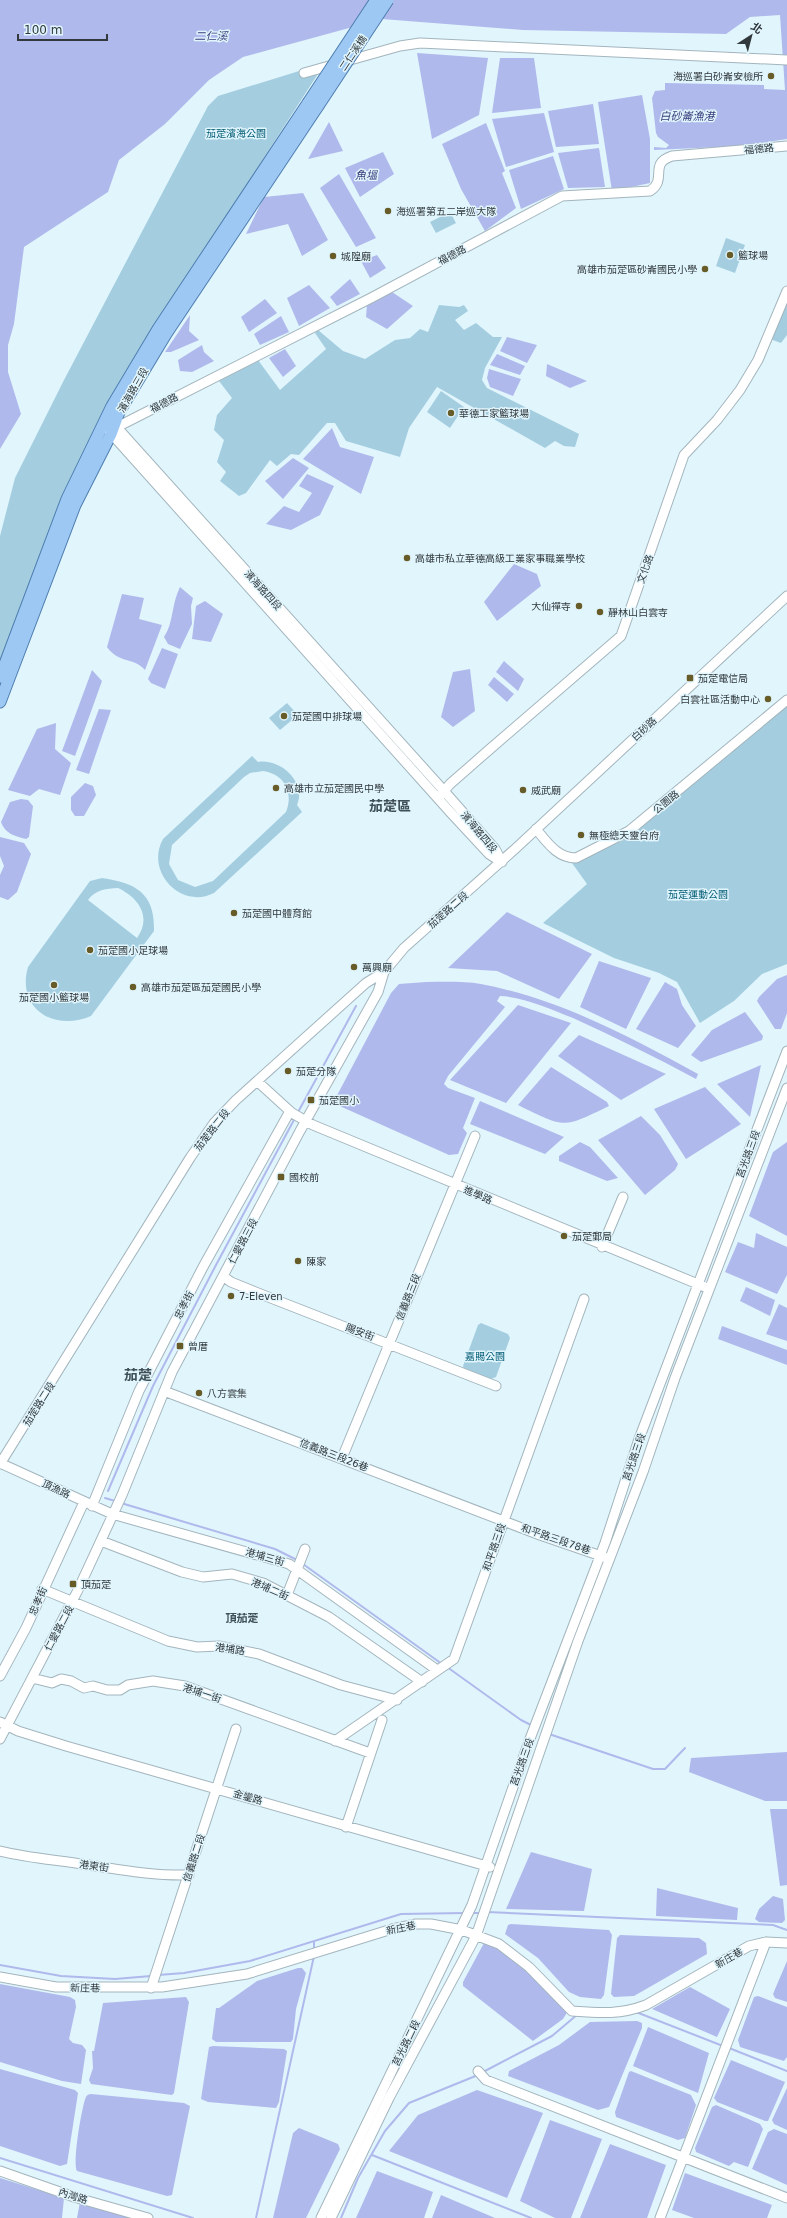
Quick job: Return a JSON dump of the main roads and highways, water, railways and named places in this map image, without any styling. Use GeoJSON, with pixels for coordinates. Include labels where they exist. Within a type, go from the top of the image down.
{"type":"FeatureCollection","features":[{"type":"Feature","properties":{"kind":"main road","name":"二仁溪橋"},"geometry":{"type":"LineString","coordinates":[[313,104],[376,0]]}},
{"type":"Feature","properties":{"kind":"main road","name":"二仁溪橋"},"geometry":{"type":"LineString","coordinates":[[313,104],[388,0]]}},
{"type":"Feature","properties":{"kind":"main road","name":"濱海路三段"},"geometry":{"type":"LineString","coordinates":[[0,677],[67,499],[166,334],[313,104]]}},
{"type":"Feature","properties":{"kind":"main road","name":"濱海路三段"},"geometry":{"type":"LineString","coordinates":[[0,702],[75,505],[111,425]]}},
{"type":"Feature","properties":{"kind":"water"},"geometry":{"type":"Polygon","coordinates":[[[0,0],[787,0],[787,139],[741,146],[654,150],[654,147],[666,148],[669,145],[658,137],[656,133],[652,98],[655,91],[665,90],[665,83],[764,85],[764,89],[785,90],[780,15],[750,17],[726,34],[523,30],[382,19],[243,57],[209,80],[165,124],[119,160],[108,192],[24,247],[14,324],[8,345],[8,372],[21,414],[0,449],[0,0]]]}},
{"type":"Feature","properties":{"kind":"water"},"geometry":{"type":"Polygon","coordinates":[[[417,53],[488,58],[479,115],[432,139],[417,53]]]}},
{"type":"Feature","properties":{"kind":"water"},"geometry":{"type":"Polygon","coordinates":[[[500,58],[534,58],[541,108],[492,113],[500,58]]]}},
{"type":"Feature","properties":{"kind":"water"},"geometry":{"type":"Polygon","coordinates":[[[642,95],[650,139],[650,183],[612,191],[598,102],[642,95]]]}},
{"type":"Feature","properties":{"kind":"water"},"geometry":{"type":"Polygon","coordinates":[[[593,104],[599,144],[556,147],[548,111],[593,104]]]}},
{"type":"Feature","properties":{"kind":"water"},"geometry":{"type":"Polygon","coordinates":[[[544,113],[554,152],[506,167],[492,119],[544,113]]]}},
{"type":"Feature","properties":{"kind":"water"},"geometry":{"type":"Polygon","coordinates":[[[329,122],[343,151],[308,159],[329,122]]]}},
{"type":"Feature","properties":{"kind":"water"},"geometry":{"type":"Polygon","coordinates":[[[486,123],[505,171],[502,173],[516,208],[485,231],[461,189],[442,144],[486,123]]]}},
{"type":"Feature","properties":{"kind":"water"},"geometry":{"type":"Polygon","coordinates":[[[599,148],[605,187],[568,188],[558,153],[599,148]]]}},
{"type":"Feature","properties":{"kind":"water","name":"魚塭"},"geometry":{"type":"Polygon","coordinates":[[[383,152],[394,174],[360,197],[345,168],[383,152]]]}},
{"type":"Feature","properties":{"kind":"water"},"geometry":{"type":"Polygon","coordinates":[[[553,156],[564,189],[521,209],[509,170],[553,156]]]}},
{"type":"Feature","properties":{"kind":"water"},"geometry":{"type":"Polygon","coordinates":[[[339,174],[376,238],[356,247],[320,188],[339,174]]]}},
{"type":"Feature","properties":{"kind":"water"},"geometry":{"type":"Polygon","coordinates":[[[303,193],[328,240],[302,256],[288,224],[246,234],[264,197],[303,193]]]}},
{"type":"Feature","properties":{"kind":"water"},"geometry":{"type":"Polygon","coordinates":[[[377,255],[386,268],[370,278],[361,261],[377,255]]]}},
{"type":"Feature","properties":{"kind":"water"},"geometry":{"type":"Polygon","coordinates":[[[350,279],[360,294],[337,306],[330,297],[350,279]]]}},
{"type":"Feature","properties":{"kind":"water"},"geometry":{"type":"Polygon","coordinates":[[[309,285],[330,308],[299,326],[287,298],[309,285]]]}},
{"type":"Feature","properties":{"kind":"water"},"geometry":{"type":"Polygon","coordinates":[[[392,292],[413,306],[387,329],[366,317],[367,305],[392,292]]]}},
{"type":"Feature","properties":{"kind":"water"},"geometry":{"type":"Polygon","coordinates":[[[265,299],[277,313],[249,332],[241,317],[265,299]]]}},
{"type":"Feature","properties":{"kind":"water"},"geometry":{"type":"Polygon","coordinates":[[[190,315],[189,331],[199,340],[171,352],[165,352],[190,315]]]}},
{"type":"Feature","properties":{"kind":"water"},"geometry":{"type":"Polygon","coordinates":[[[281,316],[289,332],[260,345],[254,334],[281,316]]]}},
{"type":"Feature","properties":{"kind":"water"},"geometry":{"type":"Polygon","coordinates":[[[507,337],[537,345],[527,363],[500,351],[507,337]]]}},
{"type":"Feature","properties":{"kind":"water"},"geometry":{"type":"Polygon","coordinates":[[[202,345],[204,352],[214,361],[192,372],[180,371],[178,360],[202,345]]]}},
{"type":"Feature","properties":{"kind":"water"},"geometry":{"type":"Polygon","coordinates":[[[285,349],[296,366],[283,377],[269,358],[285,349]]]}},
{"type":"Feature","properties":{"kind":"water"},"geometry":{"type":"Polygon","coordinates":[[[497,354],[525,366],[520,375],[490,365],[497,354]]]}},
{"type":"Feature","properties":{"kind":"water"},"geometry":{"type":"Polygon","coordinates":[[[547,364],[587,381],[570,388],[546,376],[547,364]]]}},
{"type":"Feature","properties":{"kind":"water"},"geometry":{"type":"Polygon","coordinates":[[[489,369],[521,379],[513,396],[490,387],[487,378],[489,369]]]}},
{"type":"Feature","properties":{"kind":"water"},"geometry":{"type":"Polygon","coordinates":[[[332,428],[340,447],[374,457],[361,494],[303,459],[332,428]]]}},
{"type":"Feature","properties":{"kind":"water"},"geometry":{"type":"Polygon","coordinates":[[[293,458],[309,468],[283,499],[265,481],[293,458]]]}},
{"type":"Feature","properties":{"kind":"water"},"geometry":{"type":"Polygon","coordinates":[[[307,474],[334,486],[320,515],[291,530],[266,524],[284,506],[299,512],[312,493],[299,486],[307,474]]]}},
{"type":"Feature","properties":{"kind":"water"},"geometry":{"type":"Polygon","coordinates":[[[514,564],[537,574],[541,586],[497,621],[484,602],[514,564]]]}},
{"type":"Feature","properties":{"kind":"water"},"geometry":{"type":"Polygon","coordinates":[[[180,587],[193,598],[191,606],[192,624],[180,649],[168,644],[164,637],[180,587]]]}},
{"type":"Feature","properties":{"kind":"water"},"geometry":{"type":"Polygon","coordinates":[[[122,594],[144,598],[139,619],[162,625],[145,670],[136,663],[116,656],[107,647],[122,594]]]}},
{"type":"Feature","properties":{"kind":"water"},"geometry":{"type":"Polygon","coordinates":[[[205,601],[223,614],[211,642],[192,639],[196,606],[205,601]]]}},
{"type":"Feature","properties":{"kind":"water"},"geometry":{"type":"Polygon","coordinates":[[[162,648],[178,654],[165,689],[151,683],[148,679],[162,648]]]}},
{"type":"Feature","properties":{"kind":"water"},"geometry":{"type":"Polygon","coordinates":[[[504,661],[524,679],[518,691],[496,672],[504,661]]]}},
{"type":"Feature","properties":{"kind":"water"},"geometry":{"type":"Polygon","coordinates":[[[470,669],[475,711],[453,727],[441,717],[453,672],[470,669]]]}},
{"type":"Feature","properties":{"kind":"water"},"geometry":{"type":"Polygon","coordinates":[[[92,670],[102,681],[75,756],[62,751],[92,670]]]}},
{"type":"Feature","properties":{"kind":"water"},"geometry":{"type":"Polygon","coordinates":[[[494,677],[514,694],[507,702],[488,685],[494,677]]]}},
{"type":"Feature","properties":{"kind":"water"},"geometry":{"type":"Polygon","coordinates":[[[99,709],[111,710],[89,774],[76,770],[99,709]]]}},
{"type":"Feature","properties":{"kind":"water"},"geometry":{"type":"Polygon","coordinates":[[[56,723],[55,749],[71,763],[60,795],[39,789],[30,796],[8,790],[37,729],[56,723]]]}},
{"type":"Feature","properties":{"kind":"water"},"geometry":{"type":"Polygon","coordinates":[[[85,783],[93,786],[96,795],[84,816],[75,816],[71,810],[71,797],[85,783]]]}},
{"type":"Feature","properties":{"kind":"water"},"geometry":{"type":"Polygon","coordinates":[[[21,799],[28,800],[33,806],[29,837],[26,839],[8,832],[1,822],[10,802],[21,799]]]}},
{"type":"Feature","properties":{"kind":"water"},"geometry":{"type":"Polygon","coordinates":[[[0,837],[24,843],[31,854],[17,892],[8,900],[0,897],[0,875],[4,866],[0,856],[0,837]]]}},
{"type":"Feature","properties":{"kind":"water"},"geometry":{"type":"Polygon","coordinates":[[[507,912],[592,954],[559,999],[497,971],[448,968],[507,912]]]}},
{"type":"Feature","properties":{"kind":"water"},"geometry":{"type":"Polygon","coordinates":[[[599,961],[651,978],[626,1029],[580,1007],[599,961]]]}},
{"type":"Feature","properties":{"kind":"water"},"geometry":{"type":"Polygon","coordinates":[[[787,975],[787,1013],[781,1029],[775,1029],[757,1001],[759,997],[777,979],[787,975]]]}},
{"type":"Feature","properties":{"kind":"water"},"geometry":{"type":"Polygon","coordinates":[[[460,982],[481,984],[538,999],[593,1020],[698,1074],[696,1079],[573,1018],[528,1001],[500,996],[497,1001],[505,1007],[448,1076],[444,1084],[448,1088],[475,1098],[463,1128],[467,1133],[458,1154],[449,1155],[333,1103],[391,993],[399,984],[460,982]]]}},
{"type":"Feature","properties":{"kind":"water"},"geometry":{"type":"Polygon","coordinates":[[[665,982],[677,989],[682,1005],[696,1026],[678,1048],[636,1029],[665,982]]]}},
{"type":"Feature","properties":{"kind":"water"},"geometry":{"type":"Polygon","coordinates":[[[518,1005],[571,1023],[506,1103],[450,1080],[518,1005]]]}},
{"type":"Feature","properties":{"kind":"water"},"geometry":{"type":"Polygon","coordinates":[[[745,1012],[763,1036],[762,1040],[701,1062],[691,1055],[712,1030],[745,1012]]]}},
{"type":"Feature","properties":{"kind":"water"},"geometry":{"type":"Polygon","coordinates":[[[579,1035],[666,1074],[621,1100],[558,1056],[579,1035]]]}},
{"type":"Feature","properties":{"kind":"water"},"geometry":{"type":"Polygon","coordinates":[[[761,1065],[750,1117],[717,1084],[761,1065]]]}},
{"type":"Feature","properties":{"kind":"water"},"geometry":{"type":"Polygon","coordinates":[[[551,1067],[607,1102],[609,1106],[582,1119],[564,1123],[545,1118],[518,1105],[551,1067]]]}},
{"type":"Feature","properties":{"kind":"water"},"geometry":{"type":"Polygon","coordinates":[[[705,1087],[741,1124],[686,1159],[654,1109],[705,1087]]]}},
{"type":"Feature","properties":{"kind":"water"},"geometry":{"type":"Polygon","coordinates":[[[480,1101],[564,1137],[545,1154],[470,1124],[480,1101]]]}},
{"type":"Feature","properties":{"kind":"water"},"geometry":{"type":"Polygon","coordinates":[[[641,1116],[660,1135],[678,1164],[675,1170],[645,1195],[598,1140],[641,1116]]]}},
{"type":"Feature","properties":{"kind":"water"},"geometry":{"type":"Polygon","coordinates":[[[580,1142],[590,1147],[618,1178],[607,1181],[559,1161],[559,1156],[580,1142]]]}},
{"type":"Feature","properties":{"kind":"water"},"geometry":{"type":"Polygon","coordinates":[[[787,1142],[787,1236],[749,1216],[773,1152],[787,1142]]]}},
{"type":"Feature","properties":{"kind":"water"},"geometry":{"type":"Polygon","coordinates":[[[756,1233],[787,1247],[787,1275],[777,1294],[725,1272],[738,1242],[754,1248],[756,1233]]]}},
{"type":"Feature","properties":{"kind":"water"},"geometry":{"type":"Polygon","coordinates":[[[746,1287],[775,1300],[770,1316],[740,1301],[746,1287]]]}},
{"type":"Feature","properties":{"kind":"water"},"geometry":{"type":"Polygon","coordinates":[[[779,1304],[787,1308],[787,1341],[766,1334],[779,1304]]]}},
{"type":"Feature","properties":{"kind":"water"},"geometry":{"type":"Polygon","coordinates":[[[722,1326],[787,1350],[787,1365],[718,1339],[722,1326]]]}},
{"type":"Feature","properties":{"kind":"water"},"geometry":{"type":"Polygon","coordinates":[[[787,1752],[787,1801],[765,1801],[689,1772],[691,1758],[787,1752]]]}},
{"type":"Feature","properties":{"kind":"water"},"geometry":{"type":"Polygon","coordinates":[[[770,1809],[787,1809],[787,1885],[780,1886],[770,1809]]]}},
{"type":"Feature","properties":{"kind":"water"},"geometry":{"type":"Polygon","coordinates":[[[531,1852],[592,1869],[584,1911],[506,1909],[531,1852]]]}},
{"type":"Feature","properties":{"kind":"water"},"geometry":{"type":"Polygon","coordinates":[[[657,1888],[738,1908],[737,1920],[656,1916],[657,1888]]]}},
{"type":"Feature","properties":{"kind":"water"},"geometry":{"type":"Polygon","coordinates":[[[773,1896],[783,1899],[785,1920],[782,1923],[759,1922],[755,1919],[759,1909],[773,1896]]]}},
{"type":"Feature","properties":{"kind":"water"},"geometry":{"type":"Polygon","coordinates":[[[508,1925],[609,1930],[612,1935],[604,1995],[601,1999],[580,1997],[569,1992],[538,1958],[505,1934],[508,1925]]]}},
{"type":"Feature","properties":{"kind":"water"},"geometry":{"type":"Polygon","coordinates":[[[620,1935],[699,1938],[706,1943],[707,1954],[634,1996],[614,1997],[611,1994],[617,1938],[620,1935]]]}},
{"type":"Feature","properties":{"kind":"water"},"geometry":{"type":"Polygon","coordinates":[[[484,1943],[502,1946],[568,2011],[563,2019],[533,2041],[463,1986],[463,1982],[484,1943]]]}},
{"type":"Feature","properties":{"kind":"water"},"geometry":{"type":"Polygon","coordinates":[[[787,1961],[787,2002],[775,1998],[773,1994],[787,1961]]]}},
{"type":"Feature","properties":{"kind":"water"},"geometry":{"type":"Polygon","coordinates":[[[302,1968],[306,1973],[296,2009],[293,2039],[291,2042],[216,2042],[212,2039],[216,2008],[219,2008],[257,1981],[302,1968]]]}},
{"type":"Feature","properties":{"kind":"water"},"geometry":{"type":"Polygon","coordinates":[[[0,1984],[70,1997],[75,2000],[76,2007],[69,2039],[73,2043],[82,2045],[86,2050],[81,2084],[62,2081],[0,2062],[0,1984]]]}},
{"type":"Feature","properties":{"kind":"water"},"geometry":{"type":"Polygon","coordinates":[[[690,1987],[730,2009],[717,2037],[652,2009],[690,1987]]]}},
{"type":"Feature","properties":{"kind":"water"},"geometry":{"type":"Polygon","coordinates":[[[758,1996],[787,2007],[787,2057],[784,2061],[740,2047],[738,2040],[754,1997],[758,1996]]]}},
{"type":"Feature","properties":{"kind":"water"},"geometry":{"type":"Polygon","coordinates":[[[186,1997],[189,2002],[174,2093],[172,2095],[91,2084],[89,2080],[93,2068],[92,2051],[94,2051],[103,2003],[186,1997]]]}},
{"type":"Feature","properties":{"kind":"water"},"geometry":{"type":"Polygon","coordinates":[[[637,2021],[642,2023],[642,2028],[609,2107],[598,2110],[508,2076],[509,2071],[559,2045],[590,2022],[637,2021]]]}},
{"type":"Feature","properties":{"kind":"water"},"geometry":{"type":"Polygon","coordinates":[[[648,2027],[709,2053],[698,2093],[633,2066],[648,2027]]]}},
{"type":"Feature","properties":{"kind":"water"},"geometry":{"type":"Polygon","coordinates":[[[209,2047],[284,2049],[287,2051],[279,2102],[276,2108],[208,2102],[201,2099],[209,2047]]]}},
{"type":"Feature","properties":{"kind":"water"},"geometry":{"type":"Polygon","coordinates":[[[731,2060],[785,2082],[768,2121],[717,2102],[714,2098],[731,2060]]]}},
{"type":"Feature","properties":{"kind":"water"},"geometry":{"type":"Polygon","coordinates":[[[0,2069],[75,2090],[78,2093],[67,2164],[60,2166],[0,2146],[0,2069]]]}},
{"type":"Feature","properties":{"kind":"water"},"geometry":{"type":"Polygon","coordinates":[[[631,2071],[691,2095],[696,2105],[685,2138],[678,2140],[616,2117],[615,2112],[629,2072],[631,2071]]]}},
{"type":"Feature","properties":{"kind":"water"},"geometry":{"type":"Polygon","coordinates":[[[787,2088],[787,2130],[774,2124],[772,2120],[787,2088]]]}},
{"type":"Feature","properties":{"kind":"water"},"geometry":{"type":"Polygon","coordinates":[[[477,2090],[543,2113],[507,2198],[389,2151],[418,2115],[477,2090]]]}},
{"type":"Feature","properties":{"kind":"water"},"geometry":{"type":"Polygon","coordinates":[[[91,2094],[184,2103],[190,2106],[172,2195],[167,2196],[77,2171],[76,2158],[80,2122],[84,2102],[86,2097],[91,2094]]]}},
{"type":"Feature","properties":{"kind":"water"},"geometry":{"type":"Polygon","coordinates":[[[716,2105],[760,2124],[763,2129],[748,2167],[734,2162],[729,2166],[696,2152],[695,2148],[712,2107],[716,2105]]]}},
{"type":"Feature","properties":{"kind":"water"},"geometry":{"type":"Polygon","coordinates":[[[550,2120],[602,2139],[571,2218],[555,2218],[520,2201],[550,2120]]]}},
{"type":"Feature","properties":{"kind":"water"},"geometry":{"type":"Polygon","coordinates":[[[299,2128],[338,2144],[340,2149],[306,2218],[273,2218],[293,2133],[299,2128]]]}},
{"type":"Feature","properties":{"kind":"water"},"geometry":{"type":"Polygon","coordinates":[[[774,2129],[787,2134],[787,2185],[752,2169],[768,2132],[774,2129]]]}},
{"type":"Feature","properties":{"kind":"water"},"geometry":{"type":"Polygon","coordinates":[[[610,2144],[666,2165],[647,2218],[580,2218],[610,2144]]]}},
{"type":"Feature","properties":{"kind":"water"},"geometry":{"type":"Polygon","coordinates":[[[377,2171],[433,2192],[424,2218],[356,2218],[377,2171]]]}},
{"type":"Feature","properties":{"kind":"water"},"geometry":{"type":"Polygon","coordinates":[[[685,2173],[772,2205],[767,2218],[694,2218],[672,2210],[685,2173]]]}},
{"type":"Feature","properties":{"kind":"water"},"geometry":{"type":"Polygon","coordinates":[[[0,2178],[64,2198],[62,2218],[0,2218],[0,2178]]]}},
{"type":"Feature","properties":{"kind":"water"},"geometry":{"type":"Polygon","coordinates":[[[441,2195],[495,2218],[432,2218],[441,2195]]]}},
{"type":"Feature","properties":{"kind":"water"},"geometry":{"type":"Polygon","coordinates":[[[80,2202],[131,2218],[77,2218],[80,2202]]]}},
{"type":"Feature","properties":{"kind":"waterway"},"geometry":{"type":"LineString","coordinates":[[297,1114],[356,1006]]}},
{"type":"Feature","properties":{"kind":"waterway"},"geometry":{"type":"LineString","coordinates":[[108,1491],[153,1386],[295,1118]]}},
{"type":"Feature","properties":{"kind":"waterway"},"geometry":{"type":"LineString","coordinates":[[105,1498],[115,1501]]}},
{"type":"Feature","properties":{"kind":"waterway"},"geometry":{"type":"LineString","coordinates":[[121,1503],[275,1549],[297,1560]]}},
{"type":"Feature","properties":{"kind":"waterway"},"geometry":{"type":"LineString","coordinates":[[303,1564],[442,1664]]}},
{"type":"Feature","properties":{"kind":"waterway"},"geometry":{"type":"LineString","coordinates":[[447,1667],[521,1720],[533,1726]]}},
{"type":"Feature","properties":{"kind":"waterway"},"geometry":{"type":"LineString","coordinates":[[549,1734],[653,1769],[665,1769],[685,1748]]}},
{"type":"Feature","properties":{"kind":"waterway"},"geometry":{"type":"LineString","coordinates":[[487,1912],[773,1925],[787,1930]]}},
{"type":"Feature","properties":{"kind":"waterway"},"geometry":{"type":"LineString","coordinates":[[158,1975],[184,1973],[250,1961],[401,1914],[465,1913]]}},
{"type":"Feature","properties":{"kind":"waterway"},"geometry":{"type":"LineString","coordinates":[[471,1913],[481,1913]]}},
{"type":"Feature","properties":{"kind":"waterway"},"geometry":{"type":"LineString","coordinates":[[314,1941],[314,1950]]}},
{"type":"Feature","properties":{"kind":"waterway"},"geometry":{"type":"LineString","coordinates":[[256,2218],[314,1956]]}},
{"type":"Feature","properties":{"kind":"waterway"},"geometry":{"type":"LineString","coordinates":[[0,1965],[61,1976],[115,1979],[151,1976]]}},
{"type":"Feature","properties":{"kind":"waterway"},"geometry":{"type":"LineString","coordinates":[[636,2012],[723,2046]]}},
{"type":"Feature","properties":{"kind":"waterway"},"geometry":{"type":"LineString","coordinates":[[483,2072],[552,2036],[578,2014]]}},
{"type":"Feature","properties":{"kind":"waterway"},"geometry":{"type":"LineString","coordinates":[[729,2048],[787,2071]]}},
{"type":"Feature","properties":{"kind":"waterway"},"geometry":{"type":"LineString","coordinates":[[341,2218],[358,2178],[385,2131],[409,2103],[478,2075]]}},
{"type":"Feature","properties":{"kind":"waterway"},"geometry":{"type":"LineString","coordinates":[[372,2155],[531,2218]]}},
{"type":"Feature","properties":{"kind":"waterway"},"geometry":{"type":"LineString","coordinates":[[0,2158],[193,2218]]}},
{"type":"Feature","properties":{"kind":"place","name":"海巡署白砂崙安檢所"},"geometry":{"type":"Point","coordinates":[771,76]}},
{"type":"Feature","properties":{"kind":"place","name":"海巡署第五二岸巡大隊"},"geometry":{"type":"Point","coordinates":[388,211]}},
{"type":"Feature","properties":{"kind":"place","name":"籃球場"},"geometry":{"type":"Point","coordinates":[730,255]}},
{"type":"Feature","properties":{"kind":"place","name":"城隍廟"},"geometry":{"type":"Point","coordinates":[333,256]}},
{"type":"Feature","properties":{"kind":"place","name":"高雄市茄萣區砂崙國民小學"},"geometry":{"type":"Point","coordinates":[705,269]}},
{"type":"Feature","properties":{"kind":"place","name":"華德工家籃球場"},"geometry":{"type":"Point","coordinates":[451,413]}},
{"type":"Feature","properties":{"kind":"place","name":"高雄市私立華德高級工業家事職業學校"},"geometry":{"type":"Point","coordinates":[407,558]}},
{"type":"Feature","properties":{"kind":"place","name":"大仙禪寺"},"geometry":{"type":"Point","coordinates":[579,606]}},
{"type":"Feature","properties":{"kind":"place","name":"靜林山白雲寺"},"geometry":{"type":"Point","coordinates":[600,612]}},
{"type":"Feature","properties":{"kind":"place","name":"茄萣電信局"},"geometry":{"type":"Point","coordinates":[690,678]}},
{"type":"Feature","properties":{"kind":"place","name":"白雲社區活動中心"},"geometry":{"type":"Point","coordinates":[768,699]}},
{"type":"Feature","properties":{"kind":"place","name":"茄萣國中排球場"},"geometry":{"type":"Point","coordinates":[284,716]}},
{"type":"Feature","properties":{"kind":"place","name":"高雄市立茄萣國民中學"},"geometry":{"type":"Point","coordinates":[276,788]}},
{"type":"Feature","properties":{"kind":"place","name":"威武廟"},"geometry":{"type":"Point","coordinates":[523,790]}},
{"type":"Feature","properties":{"kind":"place","name":"無極總天靈台府"},"geometry":{"type":"Point","coordinates":[581,835]}},
{"type":"Feature","properties":{"kind":"place","name":"茄萣國中體育館"},"geometry":{"type":"Point","coordinates":[234,913]}},
{"type":"Feature","properties":{"kind":"place","name":"茄萣國小足球場"},"geometry":{"type":"Point","coordinates":[90,950]}},
{"type":"Feature","properties":{"kind":"place","name":"萬興廟"},"geometry":{"type":"Point","coordinates":[354,967]}},
{"type":"Feature","properties":{"kind":"place","name":"茄萣國小籃球場"},"geometry":{"type":"Point","coordinates":[54,985]}},
{"type":"Feature","properties":{"kind":"place","name":"高雄市茄萣區茄萣國民小學"},"geometry":{"type":"Point","coordinates":[133,987]}},
{"type":"Feature","properties":{"kind":"place","name":"茄萣分隊"},"geometry":{"type":"Point","coordinates":[288,1071]}},
{"type":"Feature","properties":{"kind":"place","name":"茄萣國小"},"geometry":{"type":"Point","coordinates":[311,1100]}},
{"type":"Feature","properties":{"kind":"place","name":"國校前"},"geometry":{"type":"Point","coordinates":[281,1177]}},
{"type":"Feature","properties":{"kind":"place","name":"茄萣郵局"},"geometry":{"type":"Point","coordinates":[564,1236]}},
{"type":"Feature","properties":{"kind":"place","name":"陳家"},"geometry":{"type":"Point","coordinates":[298,1261]}},
{"type":"Feature","properties":{"kind":"place","name":"7-Eleven"},"geometry":{"type":"Point","coordinates":[231,1296]}},
{"type":"Feature","properties":{"kind":"place","name":"曾厝"},"geometry":{"type":"Point","coordinates":[180,1346]}},
{"type":"Feature","properties":{"kind":"place","name":"八方雲集"},"geometry":{"type":"Point","coordinates":[199,1393]}},
{"type":"Feature","properties":{"kind":"place","name":"頂茄萣"},"geometry":{"type":"Point","coordinates":[73,1584]}},
{"type":"Feature","properties":{"kind":"district","name":"茄萣區"},"geometry":{"type":"Point","coordinates":[390,806]}},
{"type":"Feature","properties":{"kind":"district","name":"茄萣"},"geometry":{"type":"Point","coordinates":[138,1375]}},
{"type":"Feature","properties":{"kind":"district","name":"頂茄萣"},"geometry":{"type":"Point","coordinates":[242,1618]}},
{"type":"Feature","properties":{"kind":"water label","name":"二仁溪"},"geometry":{"type":"Point","coordinates":[211,36]}},
{"type":"Feature","properties":{"kind":"water label","name":"白砂崙漁港"},"geometry":{"type":"Point","coordinates":[687,116]}},
{"type":"Feature","properties":{"kind":"park label","name":"茄萣濱海公園"},"geometry":{"type":"Point","coordinates":[236,133]}},
{"type":"Feature","properties":{"kind":"park label","name":"茄萣運動公園"},"geometry":{"type":"Point","coordinates":[698,894]}},
{"type":"Feature","properties":{"kind":"park label","name":"嘉賜公園"},"geometry":{"type":"Point","coordinates":[485,1356]}}]}
